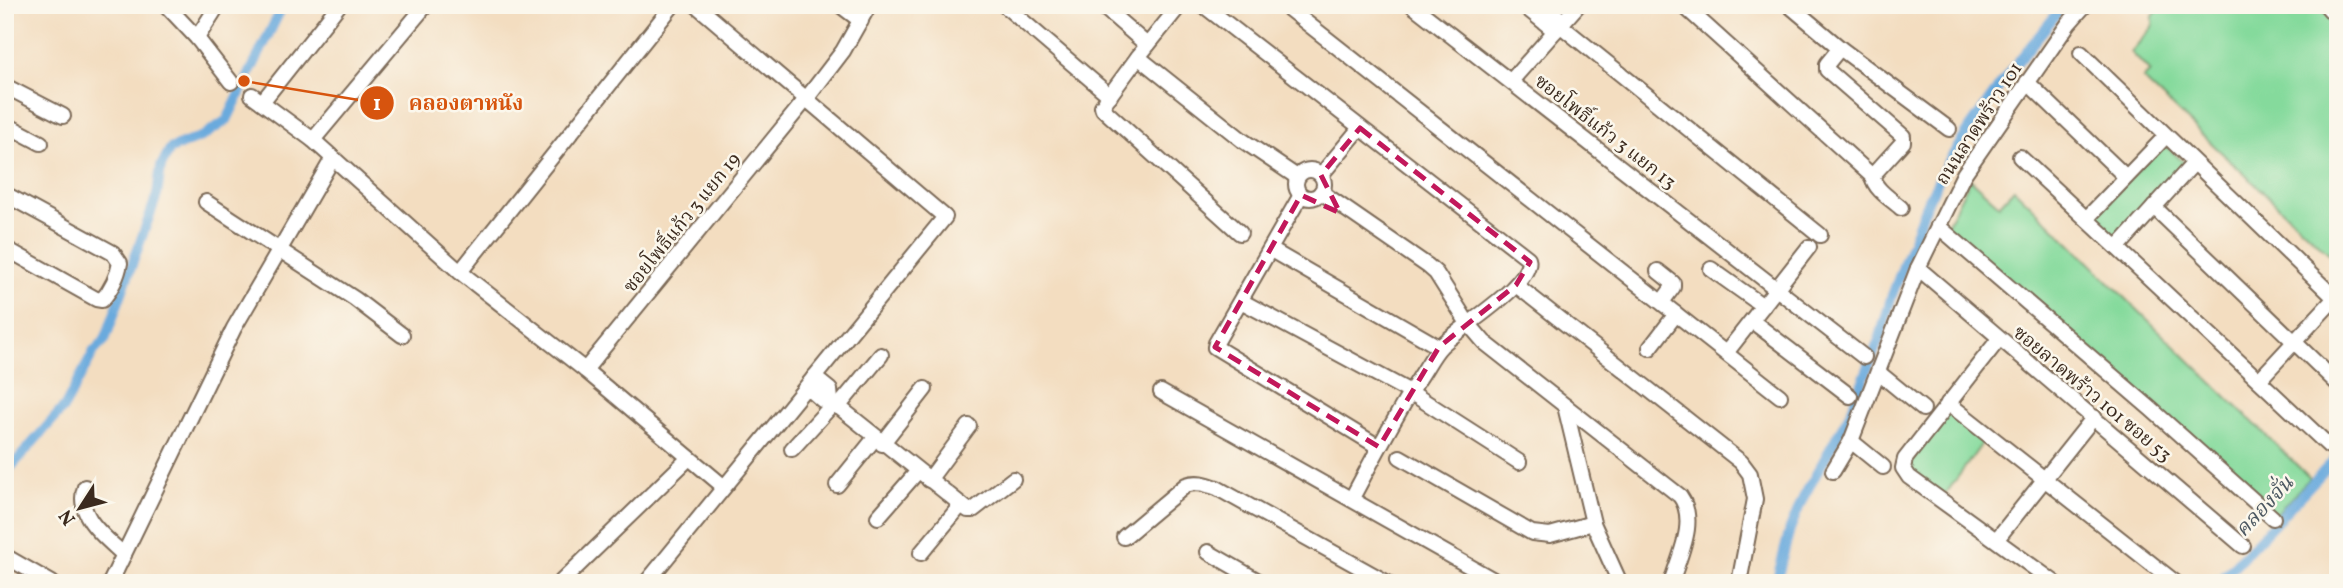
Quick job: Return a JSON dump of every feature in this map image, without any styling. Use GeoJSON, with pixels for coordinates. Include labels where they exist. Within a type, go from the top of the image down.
{"type":"FeatureCollection","features":[{"type":"Feature","properties":{"kind":"street"},"geometry":{"type":"LineString","coordinates":[[166,5],[197,38],[231,82]]}},
{"type":"Feature","properties":{"kind":"street"},"geometry":{"type":"LineString","coordinates":[[197,38],[218,5]]}},
{"type":"Feature","properties":{"kind":"street"},"geometry":{"type":"LineString","coordinates":[[339,5],[257,98],[313,140],[460,272],[585,370],[723,486]]}},
{"type":"Feature","properties":{"kind":"street"},"geometry":{"type":"LineString","coordinates":[[313,140],[426,5]]}},
{"type":"Feature","properties":{"kind":"street"},"geometry":{"type":"LineString","coordinates":[[460,272],[673,5]]}},
{"type":"Feature","properties":{"kind":"street"},"geometry":{"type":"LineString","coordinates":[[646,583],[945,217],[696,5]]}},
{"type":"Feature","properties":{"kind":"street"},"geometry":{"type":"LineString","coordinates":[[841,5],[861,22]]}},
{"type":"Feature","properties":{"kind":"street","name":"ซอยโพธิ์แก้ว 3 แยก 19"},"geometry":{"type":"LineString","coordinates":[[585,370],[807,98],[843,51],[869,5]]}},
{"type":"Feature","properties":{"kind":"street"},"geometry":{"type":"LineString","coordinates":[[1004,5],[1110,96]]}},
{"type":"Feature","properties":{"kind":"street"},"geometry":{"type":"LineString","coordinates":[[1101,5],[1143,51],[1242,140],[1297,177]]}},
{"type":"Feature","properties":{"kind":"street"},"geometry":{"type":"LineString","coordinates":[[1180,5],[1102,106],[1240,233]]}},
{"type":"Feature","properties":{"kind":"street"},"geometry":{"type":"LineString","coordinates":[[1203,5],[1528,258],[1529,268],[1516,285],[1439,347],[1410,392],[1352,498]]}},
{"type":"Feature","properties":{"kind":"street"},"geometry":{"type":"LineString","coordinates":[[1284,5],[1780,396]]}},
{"type":"Feature","properties":{"kind":"street","name":"ซอยโพธิ์แก้ว 3 แยก 13"},"geometry":{"type":"LineString","coordinates":[[1412,5],[1864,357]]}},
{"type":"Feature","properties":{"kind":"street"},"geometry":{"type":"LineString","coordinates":[[1523,5],[1553,19],[1820,234]]}},
{"type":"Feature","properties":{"kind":"street"},"geometry":{"type":"LineString","coordinates":[[1511,81],[1553,19],[1578,5]]}},
{"type":"Feature","properties":{"kind":"street"},"geometry":{"type":"LineString","coordinates":[[1683,5],[1872,176],[1880,190],[1901,208]]}},
{"type":"Feature","properties":{"kind":"street"},"geometry":{"type":"LineString","coordinates":[[1789,5],[1840,48],[1949,129]]}},
{"type":"Feature","properties":{"kind":"street","name":"ถนนลาดพร้าว 101"},"geometry":{"type":"LineString","coordinates":[[1833,471],[1851,441],[1918,268],[1964,174],[2069,23],[2085,5]]}},
{"type":"Feature","properties":{"kind":"street"},"geometry":{"type":"LineString","coordinates":[[2326,5],[2338,19]]}},
{"type":"Feature","properties":{"kind":"street"},"geometry":{"type":"LineString","coordinates":[[1840,48],[1827,64],[1827,70],[1903,136],[1903,142],[1872,176]]}},
{"type":"Feature","properties":{"kind":"street"},"geometry":{"type":"LineString","coordinates":[[2081,53],[2336,300],[2259,380]]}},
{"type":"Feature","properties":{"kind":"street"},"geometry":{"type":"LineString","coordinates":[[2027,82],[2126,177]]}},
{"type":"Feature","properties":{"kind":"street"},"geometry":{"type":"LineString","coordinates":[[5,86],[63,116]]}},
{"type":"Feature","properties":{"kind":"street"},"geometry":{"type":"LineString","coordinates":[[5,124],[41,143]]}},
{"type":"Feature","properties":{"kind":"street"},"geometry":{"type":"LineString","coordinates":[[1321,175],[1360,128]]}},
{"type":"Feature","properties":{"kind":"street"},"geometry":{"type":"LineString","coordinates":[[2087,218],[2166,136]]}},
{"type":"Feature","properties":{"kind":"street"},"geometry":{"type":"LineString","coordinates":[[2020,157],[2329,446]]}},
{"type":"Feature","properties":{"kind":"street"},"geometry":{"type":"LineString","coordinates":[[110,583],[234,328],[333,158]]}},
{"type":"Feature","properties":{"kind":"street"},"geometry":{"type":"LineString","coordinates":[[2118,247],[2194,163]]}},
{"type":"Feature","properties":{"kind":"street"},"geometry":{"type":"LineString","coordinates":[[1310,169],[1321,175],[1324,186],[1321,192],[1312,198],[1301,195],[1296,187],[1297,177],[1310,169]]}},
{"type":"Feature","properties":{"kind":"street"},"geometry":{"type":"LineString","coordinates":[[5,184],[5,192],[113,254],[120,263],[102,300],[5,248]]}},
{"type":"Feature","properties":{"kind":"street"},"geometry":{"type":"LineString","coordinates":[[1321,192],[1420,258],[1436,273],[1467,322],[1484,342],[1669,486],[1688,506],[1688,526],[1671,583]]}},
{"type":"Feature","properties":{"kind":"street"},"geometry":{"type":"LineString","coordinates":[[1301,195],[1216,343],[1216,349],[1379,447]]}},
{"type":"Feature","properties":{"kind":"street"},"geometry":{"type":"LineString","coordinates":[[206,202],[355,299],[402,335]]}},
{"type":"Feature","properties":{"kind":"street"},"geometry":{"type":"LineString","coordinates":[[2154,207],[2338,384]]}},
{"type":"Feature","properties":{"kind":"street"},"geometry":{"type":"LineString","coordinates":[[1938,226],[2273,518]]}},
{"type":"Feature","properties":{"kind":"street"},"geometry":{"type":"LineString","coordinates":[[1726,353],[1809,247]]}},
{"type":"Feature","properties":{"kind":"street"},"geometry":{"type":"LineString","coordinates":[[1270,250],[1439,347]]}},
{"type":"Feature","properties":{"kind":"street","name":"ซอยลาดพร้าว 101 ซอย 53"},"geometry":{"type":"LineString","coordinates":[[1918,268],[2243,546]]}},
{"type":"Feature","properties":{"kind":"street"},"geometry":{"type":"LineString","coordinates":[[1712,269],[1763,306]]}},
{"type":"Feature","properties":{"kind":"street"},"geometry":{"type":"LineString","coordinates":[[1658,271],[1673,287],[1662,302]]}},
{"type":"Feature","properties":{"kind":"street"},"geometry":{"type":"LineString","coordinates":[[1516,285],[1741,462],[1750,474],[1755,499],[1739,583]]}},
{"type":"Feature","properties":{"kind":"street"},"geometry":{"type":"LineString","coordinates":[[1241,301],[1410,392],[1519,462]]}},
{"type":"Feature","properties":{"kind":"street"},"geometry":{"type":"LineString","coordinates":[[1650,348],[1676,314]]}},
{"type":"Feature","properties":{"kind":"street"},"geometry":{"type":"LineString","coordinates":[[1752,321],[1850,396]]}},
{"type":"Feature","properties":{"kind":"street"},"geometry":{"type":"LineString","coordinates":[[1999,339],[1905,459],[1903,468],[1909,477],[2055,583]]}},
{"type":"Feature","properties":{"kind":"street"},"geometry":{"type":"LineString","coordinates":[[792,449],[881,355]]}},
{"type":"Feature","properties":{"kind":"street"},"geometry":{"type":"LineString","coordinates":[[1879,373],[1923,409]]}},
{"type":"Feature","properties":{"kind":"street"},"geometry":{"type":"LineString","coordinates":[[810,382],[822,400],[834,404],[968,510],[974,510],[1013,479]]}},
{"type":"Feature","properties":{"kind":"street"},"geometry":{"type":"LineString","coordinates":[[837,485],[925,389]]}},
{"type":"Feature","properties":{"kind":"street"},"geometry":{"type":"LineString","coordinates":[[1161,392],[1499,583]]}},
{"type":"Feature","properties":{"kind":"street"},"geometry":{"type":"LineString","coordinates":[[1948,403],[2176,583]]}},
{"type":"Feature","properties":{"kind":"street"},"geometry":{"type":"LineString","coordinates":[[1565,406],[1593,523],[1620,583]]}},
{"type":"Feature","properties":{"kind":"street"},"geometry":{"type":"LineString","coordinates":[[1997,539],[2094,417]]}},
{"type":"Feature","properties":{"kind":"street"},"geometry":{"type":"LineString","coordinates":[[878,517],[923,476],[969,426]]}},
{"type":"Feature","properties":{"kind":"street"},"geometry":{"type":"LineString","coordinates":[[1851,441],[1883,467]]}},
{"type":"Feature","properties":{"kind":"street"},"geometry":{"type":"LineString","coordinates":[[1400,457],[1532,533],[1550,535],[1593,523]]}},
{"type":"Feature","properties":{"kind":"street"},"geometry":{"type":"LineString","coordinates":[[560,583],[689,458]]}},
{"type":"Feature","properties":{"kind":"street"},"geometry":{"type":"LineString","coordinates":[[1124,537],[1186,485],[1203,483],[1217,488],[1388,583]]}},
{"type":"Feature","properties":{"kind":"street"},"geometry":{"type":"LineString","coordinates":[[85,487],[81,498],[89,519],[124,555]]}},
{"type":"Feature","properties":{"kind":"street"},"geometry":{"type":"LineString","coordinates":[[922,553],[961,505]]}},
{"type":"Feature","properties":{"kind":"street"},"geometry":{"type":"LineString","coordinates":[[1208,552],[1254,581]]}},
{"type":"Feature","properties":{"kind":"street"},"geometry":{"type":"LineString","coordinates":[[5,556],[52,583]]}},
{"type":"Feature","properties":{"kind":"highlighted area"},"geometry":{"type":"Polygon","coordinates":[[[1360,128],[1530,262],[1516,285],[1439,347],[1379,447],[1215,347],[1301,195],[1340,213],[1321,175],[1360,128]]]}},
{"type":"Feature","properties":{"kind":"green space"},"geometry":{"type":"Polygon","coordinates":[[[2162,5],[2319,5],[2338,28],[2338,262],[2143,79],[2150,72],[2131,52],[2153,26],[2153,16],[2162,5]]]}},
{"type":"Feature","properties":{"kind":"green space"},"geometry":{"type":"Polygon","coordinates":[[[2163,143],[2188,166],[2117,241],[2092,218],[2163,143]]]}},
{"type":"Feature","properties":{"kind":"green space"},"geometry":{"type":"Polygon","coordinates":[[[1970,179],[1999,205],[2014,189],[2310,478],[2274,516],[1945,229],[1970,179]]]}},
{"type":"Feature","properties":{"kind":"green space"},"geometry":{"type":"Polygon","coordinates":[[[1947,413],[1984,441],[1944,496],[1907,468],[1947,413]]]}},
{"type":"Feature","properties":{"kind":"waterway"},"geometry":{"type":"LineString","coordinates":[[5,474],[65,406],[94,351],[105,340],[157,195],[161,166],[170,149],[203,136],[227,120],[283,5]]}},
{"type":"Feature","properties":{"kind":"waterway"},"geometry":{"type":"LineString","coordinates":[[1776,583],[1790,529],[1803,498],[1851,411],[1925,207],[1945,167],[1970,128],[2011,70],[2064,5]]}},
{"type":"Feature","properties":{"kind":"waterway","name":"คลองจั่น"},"geometry":{"type":"LineString","coordinates":[[2218,583],[2338,456]]}},
{"type":"Feature","properties":{"kind":"place","name":"คลองตาหนัง"},"geometry":{"type":"Point","coordinates":[244,81]}}]}
